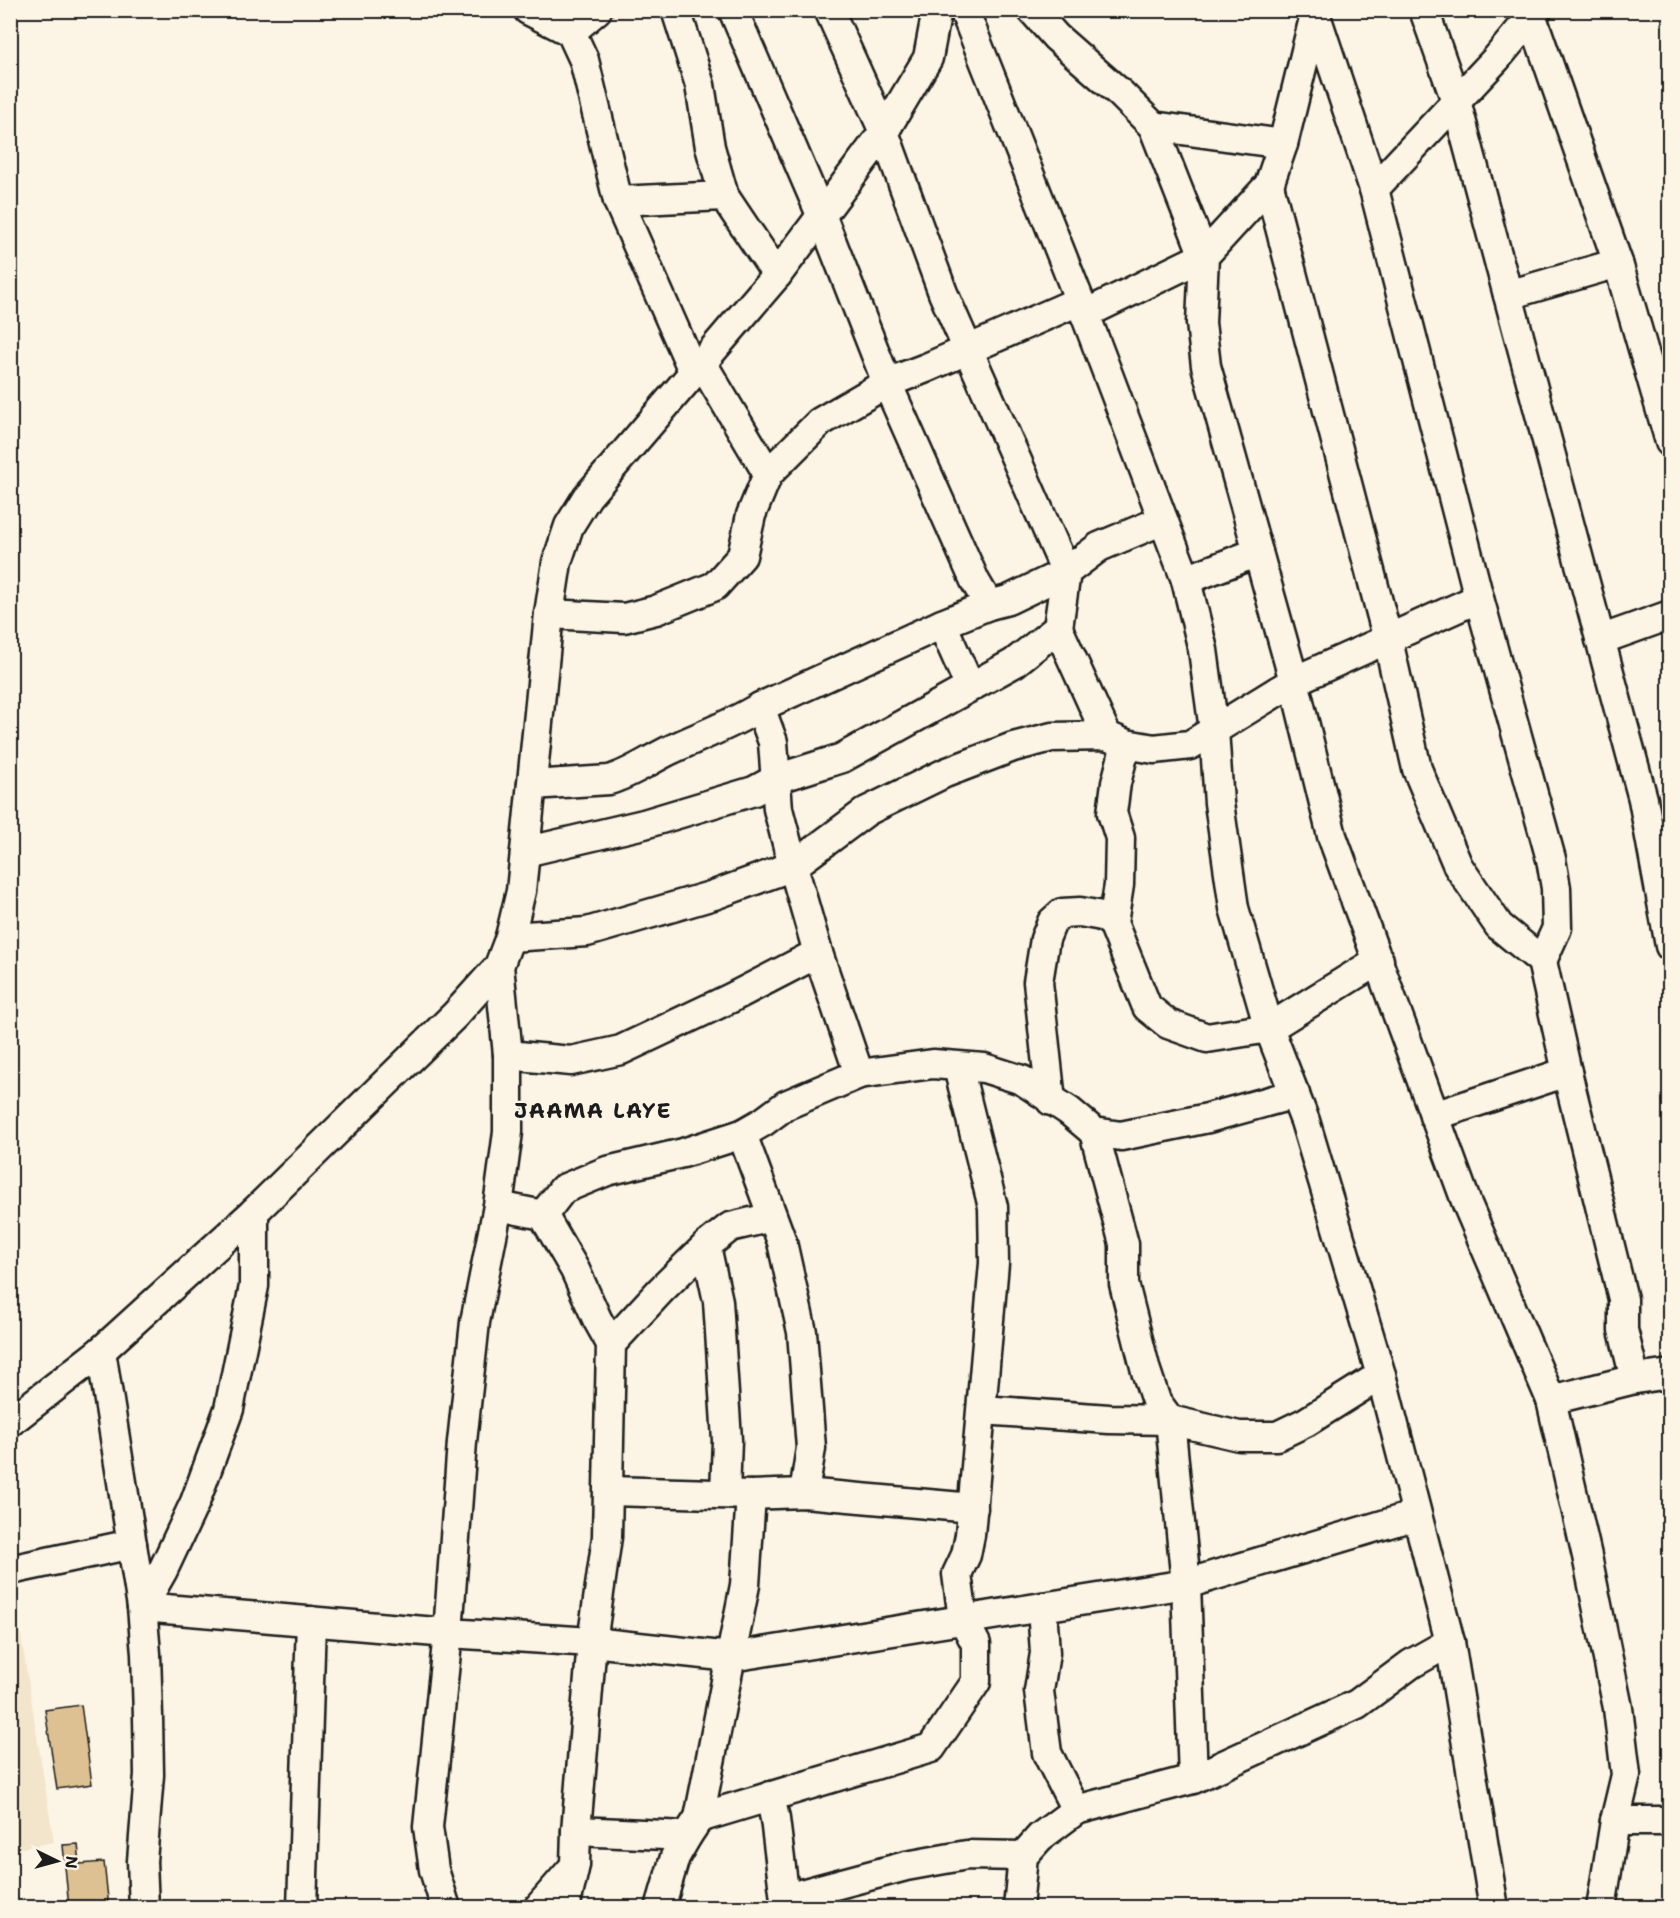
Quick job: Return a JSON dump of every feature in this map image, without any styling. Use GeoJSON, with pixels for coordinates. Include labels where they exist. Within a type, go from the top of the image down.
{"type":"FeatureCollection","features":[{"type":"Feature","properties":{"kind":"street"},"geometry":{"type":"LineString","coordinates":[[528,10],[571,32],[584,60],[618,201],[698,368],[768,474]]}},
{"type":"Feature","properties":{"kind":"street"},"geometry":{"type":"LineString","coordinates":[[571,32],[597,10]]}},
{"type":"Feature","properties":{"kind":"street"},"geometry":{"type":"LineString","coordinates":[[676,10],[700,85],[710,147],[724,196],[777,275]]}},
{"type":"Feature","properties":{"kind":"street"},"geometry":{"type":"LineString","coordinates":[[733,10],[822,217],[887,383],[975,580],[989,605]]}},
{"type":"Feature","properties":{"kind":"street"},"geometry":{"type":"LineString","coordinates":[[829,10],[884,132],[943,293],[1065,572],[1058,628],[1117,740],[1116,783],[1112,813],[1120,838],[1119,885],[1113,923],[1147,1007],[1168,1024],[1207,1038],[1269,1028],[1378,960]]}},
{"type":"Feature","properties":{"kind":"street"},"geometry":{"type":"LineString","coordinates":[[10,1422],[101,1351],[254,1212],[455,1015],[499,966],[510,937],[521,891],[549,615],[557,562],[569,526],[587,497],[777,275],[884,132],[928,58],[937,10]]}},
{"type":"Feature","properties":{"kind":"street"},"geometry":{"type":"LineString","coordinates":[[964,10],[1082,308],[1186,580],[1203,650],[1214,730],[1219,803],[1234,908],[1269,1028],[1305,1121],[1381,1374],[1450,1642],[1494,1908]]}},
{"type":"Feature","properties":{"kind":"street"},"geometry":{"type":"LineString","coordinates":[[1032,10],[1056,37],[1121,94],[1153,126],[1204,256],[1201,323],[1206,366],[1294,681],[1332,836],[1467,1204],[1551,1400],[1587,1556],[1617,1708],[1626,1775],[1615,1821],[1600,1908]]}},
{"type":"Feature","properties":{"kind":"street"},"geometry":{"type":"LineString","coordinates":[[1424,10],[1456,101],[1643,799],[1670,946]]}},
{"type":"Feature","properties":{"kind":"street"},"geometry":{"type":"LineString","coordinates":[[549,615],[624,618],[656,610],[715,586],[742,556],[751,515],[768,474],[820,422],[887,383],[968,348],[1082,308],[1204,256],[1269,185],[1283,144],[1316,11]]}},
{"type":"Feature","properties":{"kind":"street"},"geometry":{"type":"LineString","coordinates":[[1316,11],[1374,189],[1479,598],[1551,859],[1556,888],[1557,928],[1542,961],[1623,1299],[1623,1330],[1635,1379]]}},
{"type":"Feature","properties":{"kind":"street"},"geometry":{"type":"LineString","coordinates":[[1374,189],[1535,14],[1618,263],[1670,442]]}},
{"type":"Feature","properties":{"kind":"street"},"geometry":{"type":"LineString","coordinates":[[1153,126],[1283,144]]}},
{"type":"Feature","properties":{"kind":"street"},"geometry":{"type":"LineString","coordinates":[[1269,185],[1388,640],[1418,769],[1458,866],[1499,926],[1542,961]]}},
{"type":"Feature","properties":{"kind":"street"},"geometry":{"type":"LineString","coordinates":[[618,201],[724,196]]}},
{"type":"Feature","properties":{"kind":"street"},"geometry":{"type":"LineString","coordinates":[[1508,295],[1618,263]]}},
{"type":"Feature","properties":{"kind":"street"},"geometry":{"type":"LineString","coordinates":[[532,784],[609,780],[619,777],[669,751],[734,723],[760,707],[942,624],[1008,600],[1065,572],[1099,547],[1163,520]]}},
{"type":"Feature","properties":{"kind":"street"},"geometry":{"type":"LineString","coordinates":[[1186,580],[1258,552]]}},
{"type":"Feature","properties":{"kind":"street"},"geometry":{"type":"LineString","coordinates":[[510,937],[586,932],[714,895],[793,866],[867,811],[945,773],[1012,747],[1052,737],[1117,740],[1154,749],[1191,745],[1294,681],[1479,598]]}},
{"type":"Feature","properties":{"kind":"street"},"geometry":{"type":"LineString","coordinates":[[1600,640],[1670,615]]}},
{"type":"Feature","properties":{"kind":"street"},"geometry":{"type":"LineString","coordinates":[[942,624],[970,687]]}},
{"type":"Feature","properties":{"kind":"street"},"geometry":{"type":"LineString","coordinates":[[525,852],[644,824],[754,791],[776,779],[842,758],[1014,663],[1058,628]]}},
{"type":"Feature","properties":{"kind":"street"},"geometry":{"type":"LineString","coordinates":[[760,707],[773,742],[778,809],[793,866],[818,953],[859,1074]]}},
{"type":"Feature","properties":{"kind":"street"},"geometry":{"type":"LineString","coordinates":[[1051,1101],[1038,982],[1045,939],[1052,922],[1062,913],[1080,912],[1102,916],[1113,923]]}},
{"type":"Feature","properties":{"kind":"street"},"geometry":{"type":"LineString","coordinates":[[508,1055],[571,1061],[621,1050],[731,998],[818,953]]}},
{"type":"Feature","properties":{"kind":"street"},"geometry":{"type":"LineString","coordinates":[[446,1908],[434,1870],[428,1827],[448,1633],[462,1443],[475,1322],[498,1206],[508,1132],[508,1055],[499,966]]}},
{"type":"Feature","properties":{"kind":"street"},"geometry":{"type":"LineString","coordinates":[[543,1215],[563,1189],[607,1170],[683,1153],[742,1134],[786,1105],[859,1074],[933,1064],[984,1068],[1022,1080],[1069,1111],[1094,1132],[1121,1136],[1208,1118],[1295,1094]]}},
{"type":"Feature","properties":{"kind":"street"},"geometry":{"type":"LineString","coordinates":[[576,1831],[693,1827],[770,1796],[931,1748],[976,1682],[976,1644],[963,1619],[957,1574],[966,1555],[973,1508],[994,1263],[993,1207],[958,1066]]}},
{"type":"Feature","properties":{"kind":"street"},"geometry":{"type":"LineString","coordinates":[[1434,1116],[1567,1072]]}},
{"type":"Feature","properties":{"kind":"street"},"geometry":{"type":"LineString","coordinates":[[1094,1132],[1124,1244],[1124,1284],[1146,1371],[1156,1401],[1170,1420],[1186,1584],[1193,1779]]}},
{"type":"Feature","properties":{"kind":"street"},"geometry":{"type":"LineString","coordinates":[[742,1134],[782,1242],[802,1332],[811,1448],[804,1493]]}},
{"type":"Feature","properties":{"kind":"street"},"geometry":{"type":"LineString","coordinates":[[498,1206],[543,1215],[575,1270],[611,1344],[607,1537],[592,1642],[576,1831],[576,1865],[565,1908]]}},
{"type":"Feature","properties":{"kind":"street"},"geometry":{"type":"LineString","coordinates":[[142,1607],[163,1570],[195,1502],[229,1409],[254,1286],[254,1212]]}},
{"type":"Feature","properties":{"kind":"street"},"geometry":{"type":"LineString","coordinates":[[611,1344],[705,1246],[730,1227],[772,1216]]}},
{"type":"Feature","properties":{"kind":"street"},"geometry":{"type":"LineString","coordinates":[[660,1908],[675,1857],[693,1827],[745,1585],[738,1494],[727,1440],[718,1301],[705,1246]]}},
{"type":"Feature","properties":{"kind":"street"},"geometry":{"type":"LineString","coordinates":[[101,1351],[142,1607],[147,1654],[149,1776],[142,1861],[144,1908]]}},
{"type":"Feature","properties":{"kind":"street"},"geometry":{"type":"LineString","coordinates":[[982,1410],[1109,1419],[1170,1420],[1239,1436],[1277,1436],[1306,1422],[1381,1374]]}},
{"type":"Feature","properties":{"kind":"street"},"geometry":{"type":"LineString","coordinates":[[1551,1400],[1635,1379],[1670,1374]]}},
{"type":"Feature","properties":{"kind":"street"},"geometry":{"type":"LineString","coordinates":[[609,1491],[804,1493],[973,1508]]}},
{"type":"Feature","properties":{"kind":"street"},"geometry":{"type":"LineString","coordinates":[[142,1607],[448,1633],[592,1642],[731,1657],[1186,1584],[1416,1515]]}},
{"type":"Feature","properties":{"kind":"street"},"geometry":{"type":"LineString","coordinates":[[10,1569],[132,1544]]}},
{"type":"Feature","properties":{"kind":"street"},"geometry":{"type":"LineString","coordinates":[[1042,1606],[1046,1653],[1040,1691],[1047,1753],[1076,1810]]}},
{"type":"Feature","properties":{"kind":"street"},"geometry":{"type":"LineString","coordinates":[[302,1908],[311,1621]]}},
{"type":"Feature","properties":{"kind":"street"},"geometry":{"type":"LineString","coordinates":[[1018,1908],[1023,1856],[1040,1836],[1076,1810],[1193,1779],[1358,1704],[1411,1664],[1450,1642]]}},
{"type":"Feature","properties":{"kind":"street"},"geometry":{"type":"LineString","coordinates":[[770,1796],[786,1903],[906,1866],[967,1855],[1023,1856]]}},
{"type":"Feature","properties":{"kind":"street"},"geometry":{"type":"LineString","coordinates":[[1615,1821],[1670,1821]]}},
{"type":"Feature","properties":{"kind":"street"},"geometry":{"type":"LineString","coordinates":[[538,1908],[576,1865]]}},
{"type":"Feature","properties":{"kind":"shaded area"},"geometry":{"type":"Polygon","coordinates":[[[16,1604],[54,1842],[11,1850],[10,1605],[16,1604]]]}},
{"type":"Feature","properties":{"kind":"building"},"geometry":{"type":"Polygon","coordinates":[[[81,1705],[92,1784],[57,1789],[45,1710],[81,1705]]]}},
{"type":"Feature","properties":{"kind":"building"},"geometry":{"type":"Polygon","coordinates":[[[78,1844],[80,1864],[104,1862],[109,1908],[69,1908],[63,1845],[78,1844]]]}},
{"type":"Feature","properties":{"kind":"district","name":"JAAMA LAYE"},"geometry":{"type":"Point","coordinates":[593,1111]}}]}
